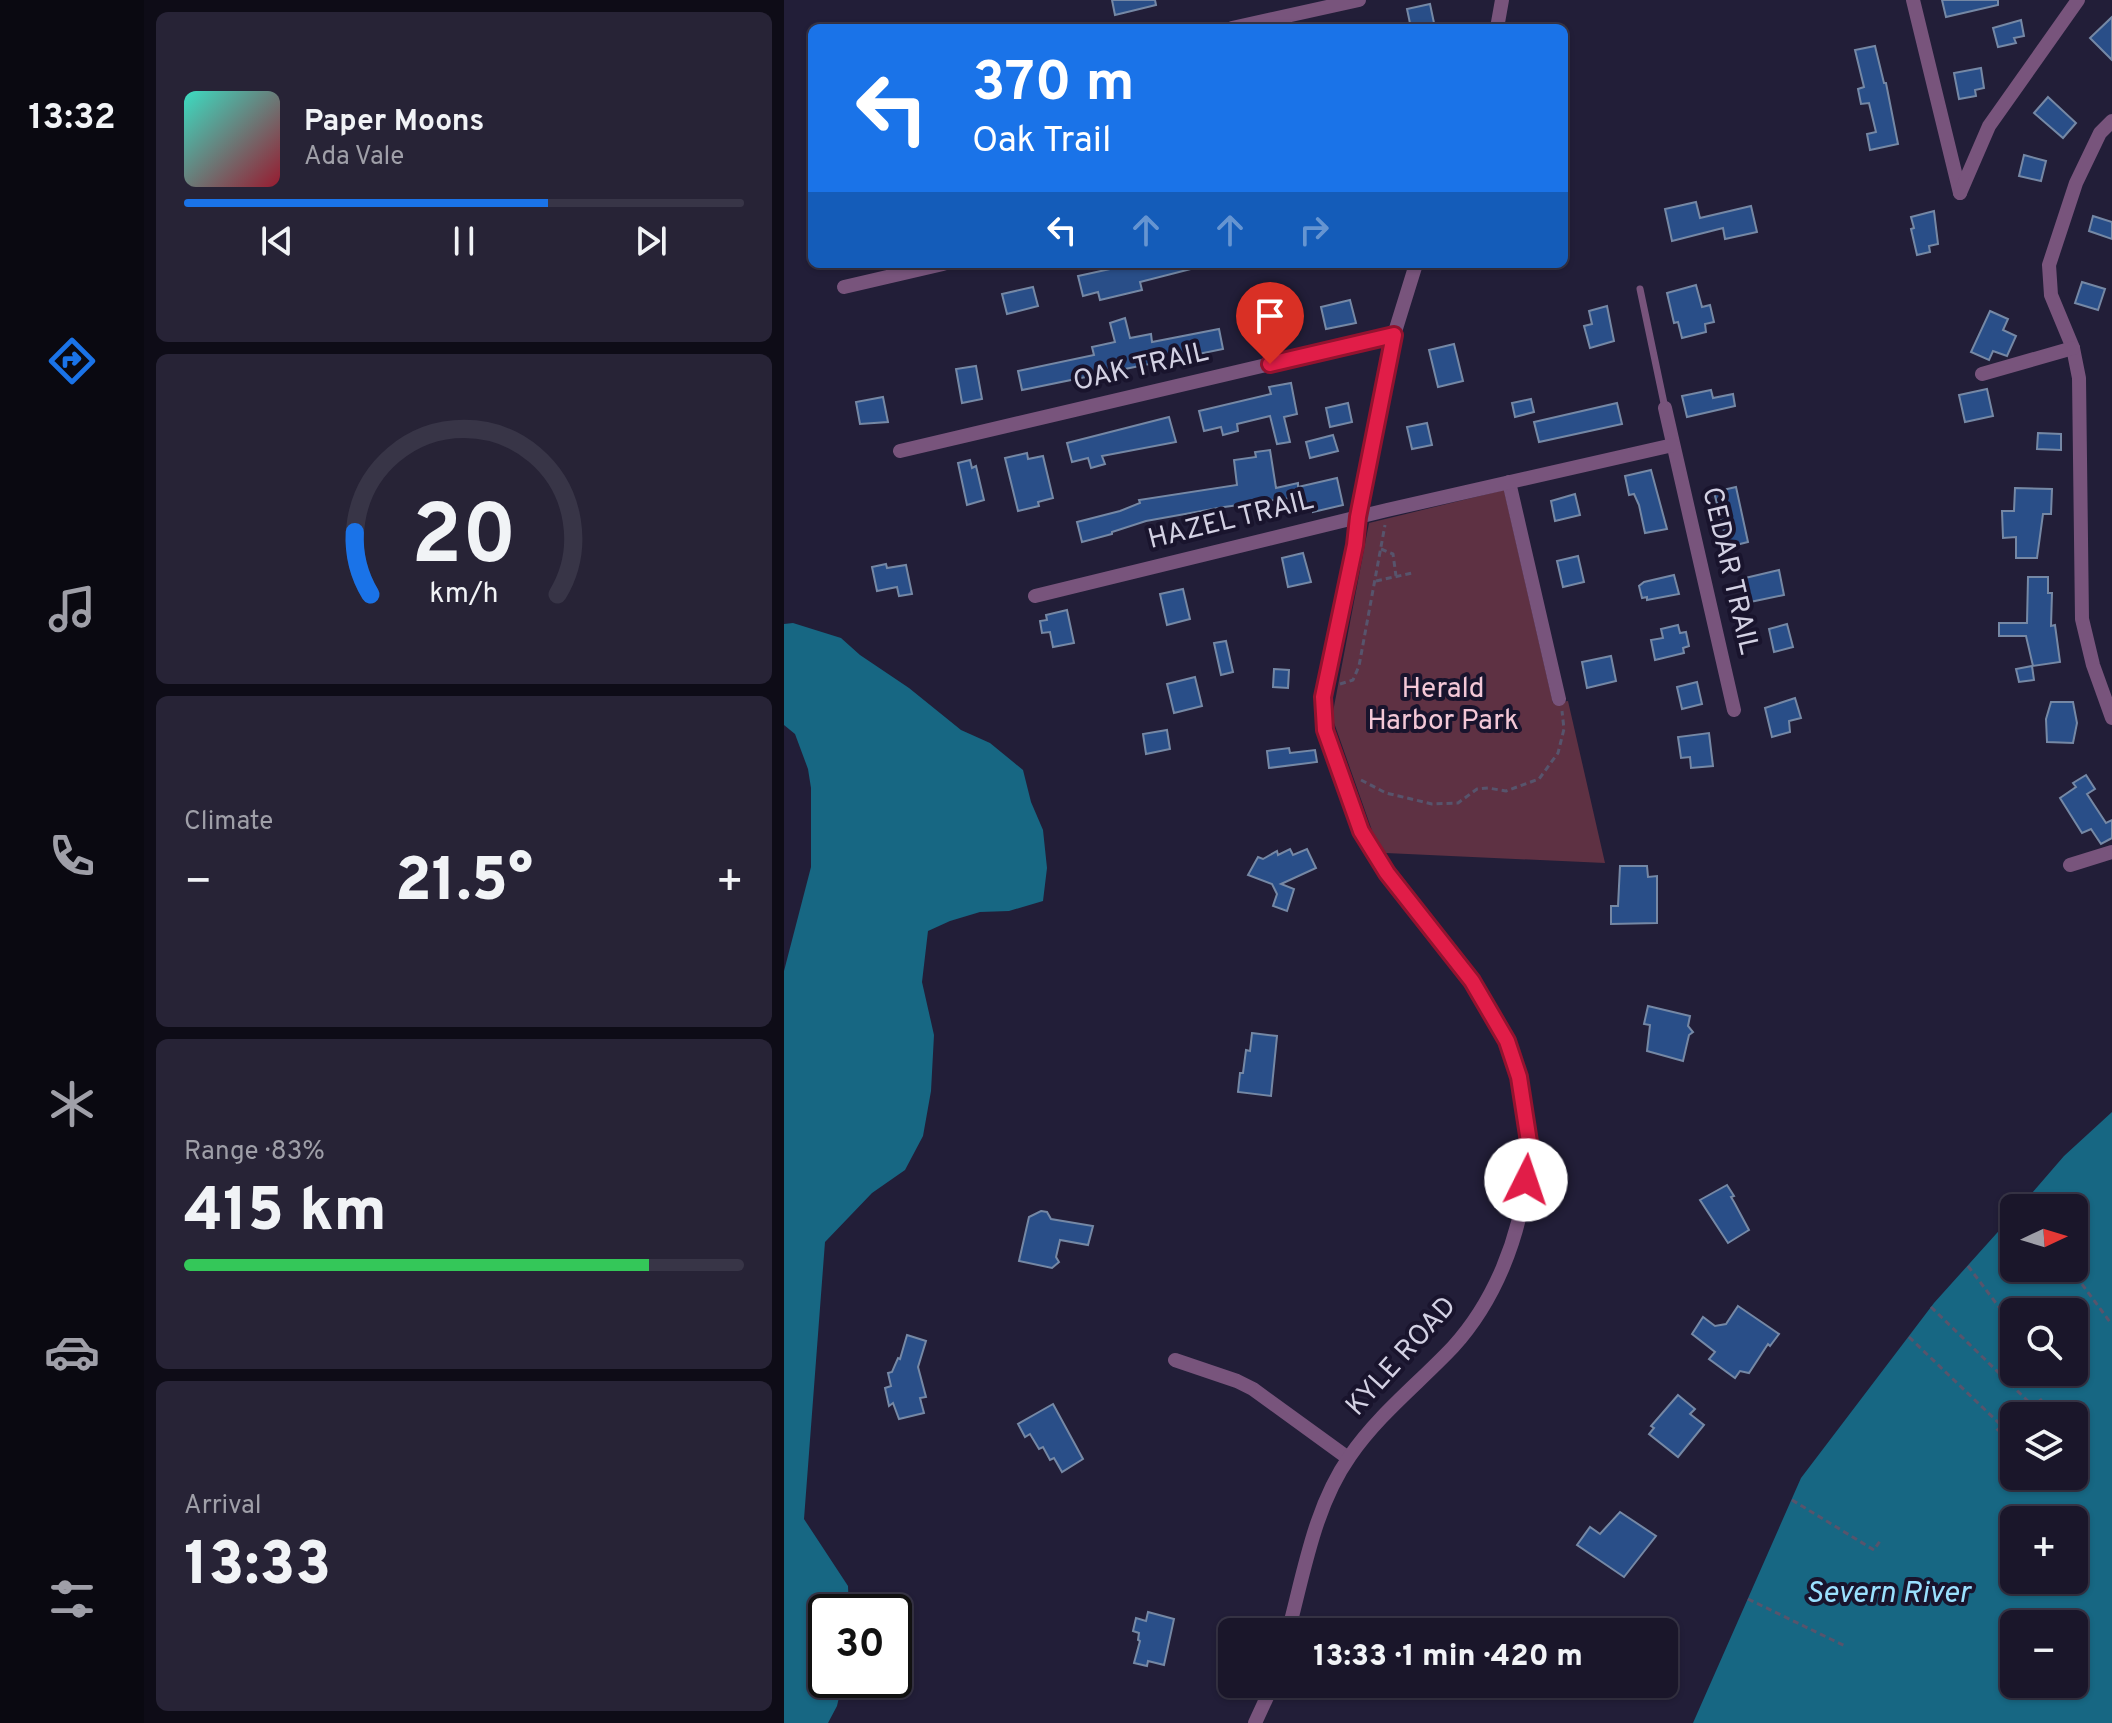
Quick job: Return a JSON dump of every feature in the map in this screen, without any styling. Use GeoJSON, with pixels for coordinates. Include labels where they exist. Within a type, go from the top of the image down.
{"type":"FeatureCollection","features":[{"type":"Feature","properties":{"kind":"street"},"geometry":{"type":"LineString","coordinates":[[1250,24],[1359,0]]}},
{"type":"Feature","properties":{"kind":"street"},"geometry":{"type":"LineString","coordinates":[[1498,24],[1502,0]]}},
{"type":"Feature","properties":{"kind":"street"},"geometry":{"type":"LineString","coordinates":[[1913,0],[1960,193],[1989,126],[2078,0]]}},
{"type":"Feature","properties":{"kind":"street"},"geometry":{"type":"LineString","coordinates":[[2112,121],[2100,133],[2076,183],[2049,265],[2051,295],[2073,348],[2079,378],[2082,619],[2093,665],[2112,718]]}},
{"type":"Feature","properties":{"kind":"street"},"geometry":{"type":"LineString","coordinates":[[844,287],[926,268]]}},
{"type":"Feature","properties":{"kind":"street","name":"KYLE ROAD"},"geometry":{"type":"LineString","coordinates":[[1292,1618],[1316,1524],[1348,1458],[1367,1434],[1456,1344],[1486,1300],[1519,1222],[1529,1142],[1519,1077],[1507,1041],[1472,981],[1387,873],[1361,831],[1325,730],[1323,697],[1326,681],[1394,335],[1415,268]]}},
{"type":"Feature","properties":{"kind":"street","name":"OAK TRAIL"},"geometry":{"type":"LineString","coordinates":[[900,451],[1394,335]]}},
{"type":"Feature","properties":{"kind":"street"},"geometry":{"type":"LineString","coordinates":[[1982,374],[2073,348]]}},
{"type":"Feature","properties":{"kind":"street","name":"CEDAR TRAIL"},"geometry":{"type":"LineString","coordinates":[[1665,408],[1734,710]]}},
{"type":"Feature","properties":{"kind":"street","name":"HAZEL TRAIL"},"geometry":{"type":"LineString","coordinates":[[1035,596],[1387,510],[1673,445]]}},
{"type":"Feature","properties":{"kind":"street"},"geometry":{"type":"LineString","coordinates":[[1509,482],[1559,699]]}},
{"type":"Feature","properties":{"kind":"street"},"geometry":{"type":"LineString","coordinates":[[2070,865],[2112,852]]}},
{"type":"Feature","properties":{"kind":"street"},"geometry":{"type":"LineString","coordinates":[[1175,1360],[1253,1389],[1348,1458]]}},
{"type":"Feature","properties":{"kind":"street"},"geometry":{"type":"LineString","coordinates":[[1255,1723],[1267,1698]]}},
{"type":"Feature","properties":{"kind":"lane"},"geometry":{"type":"LineString","coordinates":[[1640,289],[1665,408]]}},
{"type":"Feature","properties":{"kind":"path"},"geometry":{"type":"LineString","coordinates":[[1326,681],[1343,684],[1353,680],[1359,666],[1387,510]]}},
{"type":"Feature","properties":{"kind":"path"},"geometry":{"type":"LineString","coordinates":[[1381,549],[1393,554],[1396,576]]}},
{"type":"Feature","properties":{"kind":"path"},"geometry":{"type":"LineString","coordinates":[[1375,581],[1412,573]]}},
{"type":"Feature","properties":{"kind":"path"},"geometry":{"type":"LineString","coordinates":[[1342,775],[1386,793],[1432,804],[1458,803],[1477,789],[1506,791],[1539,779],[1558,753],[1564,729],[1559,699]]}},
{"type":"Feature","properties":{"kind":"path"},"geometry":{"type":"LineString","coordinates":[[1968,1266],[2000,1308]]}},
{"type":"Feature","properties":{"kind":"path"},"geometry":{"type":"LineString","coordinates":[[2080,1282],[2110,1322]]}},
{"type":"Feature","properties":{"kind":"path"},"geometry":{"type":"LineString","coordinates":[[1931,1307],[2033,1406],[2042,1399]]}},
{"type":"Feature","properties":{"kind":"path"},"geometry":{"type":"LineString","coordinates":[[1909,1337],[2002,1426],[1995,1432]]}},
{"type":"Feature","properties":{"kind":"path"},"geometry":{"type":"LineString","coordinates":[[1792,1500],[1874,1550],[1880,1541]]}},
{"type":"Feature","properties":{"kind":"path"},"geometry":{"type":"LineString","coordinates":[[1748,1599],[1845,1646]]}},
{"type":"Feature","properties":{"kind":"green space","name":"Herald Harbor Park"},"geometry":{"type":"Polygon","coordinates":[[[1504,490],[1553,703],[1568,701],[1605,863],[1386,853],[1375,839],[1332,717],[1369,523],[1504,490]]]}},
{"type":"Feature","properties":{"kind":"water"},"geometry":{"type":"Polygon","coordinates":[[[793,623],[841,638],[961,730],[990,743],[1023,770],[1031,802],[1043,830],[1047,868],[1043,901],[1009,911],[980,912],[928,931],[922,982],[934,1035],[931,1091],[923,1136],[905,1170],[872,1193],[825,1242],[804,1519],[848,1586],[848,1594],[808,1594],[808,1698],[839,1698],[828,1723],[784,1723],[784,971],[811,867],[811,788],[808,769],[795,734],[784,725],[784,624],[793,623]]]}},
{"type":"Feature","properties":{"kind":"water","name":"Severn River"},"geometry":{"type":"Polygon","coordinates":[[[2112,1112],[2112,1723],[1693,1723],[1801,1478],[1934,1303],[2000,1230],[2000,1282],[2088,1282],[2088,1194],[2031,1194],[2064,1156],[2112,1112]]]}},
{"type":"Feature","properties":{"kind":"building"},"geometry":{"type":"Polygon","coordinates":[[[1112,0],[1155,0],[1156,5],[1115,15],[1112,0]]]}},
{"type":"Feature","properties":{"kind":"building"},"geometry":{"type":"Polygon","coordinates":[[[1942,0],[1998,0],[1998,5],[1946,17],[1942,0]]]}},
{"type":"Feature","properties":{"kind":"building"},"geometry":{"type":"Polygon","coordinates":[[[1430,4],[1434,23],[1410,24],[1407,9],[1430,4]]]}},
{"type":"Feature","properties":{"kind":"building"},"geometry":{"type":"Polygon","coordinates":[[[2112,17],[2112,60],[2090,38],[2112,17]]]}},
{"type":"Feature","properties":{"kind":"building"},"geometry":{"type":"Polygon","coordinates":[[[2021,20],[2024,36],[2014,38],[2016,43],[1998,47],[1993,28],[2021,20]]]}},
{"type":"Feature","properties":{"kind":"building"},"geometry":{"type":"Polygon","coordinates":[[[1875,46],[1898,144],[1870,150],[1867,134],[1876,132],[1869,103],[1861,104],[1858,89],[1864,87],[1855,50],[1875,46]]]}},
{"type":"Feature","properties":{"kind":"building"},"geometry":{"type":"Polygon","coordinates":[[[1981,68],[1984,88],[1975,90],[1976,96],[1959,99],[1954,73],[1981,68]]]}},
{"type":"Feature","properties":{"kind":"building"},"geometry":{"type":"Polygon","coordinates":[[[2048,97],[2076,123],[2063,138],[2034,113],[2048,97]]]}},
{"type":"Feature","properties":{"kind":"building"},"geometry":{"type":"Polygon","coordinates":[[[2024,155],[2046,161],[2041,181],[2019,176],[2024,155]]]}},
{"type":"Feature","properties":{"kind":"building"},"geometry":{"type":"Polygon","coordinates":[[[1696,202],[1700,218],[1751,206],[1757,232],[1725,239],[1723,228],[1672,241],[1665,209],[1696,202]]]}},
{"type":"Feature","properties":{"kind":"building"},"geometry":{"type":"Polygon","coordinates":[[[1934,211],[1938,244],[1929,246],[1930,252],[1917,255],[1911,217],[1934,211]]]}},
{"type":"Feature","properties":{"kind":"building"},"geometry":{"type":"Polygon","coordinates":[[[2093,216],[2112,222],[2112,239],[2089,231],[2093,216]]]}},
{"type":"Feature","properties":{"kind":"building"},"geometry":{"type":"Polygon","coordinates":[[[1115,268],[1191,268],[1140,282],[1142,290],[1100,300],[1098,292],[1083,296],[1078,276],[1115,268]]]}},
{"type":"Feature","properties":{"kind":"building"},"geometry":{"type":"Polygon","coordinates":[[[2082,282],[2105,289],[2098,310],[2075,303],[2082,282]]]}},
{"type":"Feature","properties":{"kind":"building"},"geometry":{"type":"Polygon","coordinates":[[[1696,285],[1702,307],[1710,305],[1714,322],[1705,324],[1706,332],[1682,338],[1678,322],[1674,323],[1667,293],[1696,285]]]}},
{"type":"Feature","properties":{"kind":"building"},"geometry":{"type":"Polygon","coordinates":[[[1033,287],[1038,306],[1007,314],[1002,294],[1033,287]]]}},
{"type":"Feature","properties":{"kind":"building"},"geometry":{"type":"Polygon","coordinates":[[[1350,300],[1356,323],[1326,329],[1321,307],[1350,300]]]}},
{"type":"Feature","properties":{"kind":"building"},"geometry":{"type":"Polygon","coordinates":[[[1607,306],[1614,341],[1590,348],[1584,326],[1592,324],[1589,311],[1607,306]]]}},
{"type":"Feature","properties":{"kind":"building"},"geometry":{"type":"Polygon","coordinates":[[[1990,311],[2008,319],[2003,330],[2016,336],[2007,356],[1993,351],[1989,360],[1971,352],[1990,311]]]}},
{"type":"Feature","properties":{"kind":"building"},"geometry":{"type":"Polygon","coordinates":[[[1278,313],[1283,339],[1255,346],[1249,319],[1278,313]]]}},
{"type":"Feature","properties":{"kind":"building"},"geometry":{"type":"Polygon","coordinates":[[[1125,318],[1130,338],[1151,334],[1152,342],[1219,329],[1223,349],[1022,390],[1018,371],[1094,355],[1092,347],[1115,342],[1110,323],[1125,318]]]}},
{"type":"Feature","properties":{"kind":"building"},"geometry":{"type":"Polygon","coordinates":[[[1454,344],[1463,381],[1438,387],[1429,350],[1454,344]]]}},
{"type":"Feature","properties":{"kind":"building"},"geometry":{"type":"Polygon","coordinates":[[[976,366],[982,399],[962,403],[956,369],[976,366]]]}},
{"type":"Feature","properties":{"kind":"building"},"geometry":{"type":"Polygon","coordinates":[[[1291,383],[1297,414],[1284,417],[1290,442],[1277,444],[1270,416],[1237,424],[1238,431],[1223,435],[1221,427],[1204,431],[1199,411],[1271,394],[1269,387],[1291,383]]]}},
{"type":"Feature","properties":{"kind":"building"},"geometry":{"type":"Polygon","coordinates":[[[1987,389],[1993,416],[1965,422],[1959,395],[1987,389]]]}},
{"type":"Feature","properties":{"kind":"building"},"geometry":{"type":"Polygon","coordinates":[[[1711,390],[1713,398],[1733,394],[1735,406],[1687,417],[1682,396],[1711,390]]]}},
{"type":"Feature","properties":{"kind":"building"},"geometry":{"type":"Polygon","coordinates":[[[883,397],[888,422],[860,424],[856,402],[883,397]]]}},
{"type":"Feature","properties":{"kind":"building"},"geometry":{"type":"Polygon","coordinates":[[[1531,399],[1534,412],[1515,417],[1512,403],[1531,399]]]}},
{"type":"Feature","properties":{"kind":"building"},"geometry":{"type":"Polygon","coordinates":[[[1348,403],[1352,422],[1330,427],[1326,408],[1348,403]]]}},
{"type":"Feature","properties":{"kind":"building"},"geometry":{"type":"Polygon","coordinates":[[[1617,403],[1622,424],[1539,442],[1534,422],[1617,403]]]}},
{"type":"Feature","properties":{"kind":"building"},"geometry":{"type":"Polygon","coordinates":[[[1169,417],[1176,442],[1102,456],[1105,464],[1091,468],[1088,458],[1072,462],[1067,443],[1169,417]]]}},
{"type":"Feature","properties":{"kind":"building"},"geometry":{"type":"Polygon","coordinates":[[[1427,423],[1432,445],[1412,449],[1407,427],[1427,423]]]}},
{"type":"Feature","properties":{"kind":"building"},"geometry":{"type":"Polygon","coordinates":[[[2038,433],[2061,434],[2061,450],[2037,449],[2038,433]]]}},
{"type":"Feature","properties":{"kind":"building"},"geometry":{"type":"Polygon","coordinates":[[[1333,435],[1338,451],[1310,458],[1306,442],[1333,435]]]}},
{"type":"Feature","properties":{"kind":"building"},"geometry":{"type":"Polygon","coordinates":[[[1270,450],[1276,488],[1298,483],[1298,487],[1337,478],[1343,505],[1313,512],[1313,504],[1292,509],[1290,498],[1224,507],[1146,521],[1082,542],[1077,522],[1120,511],[1140,503],[1139,500],[1237,485],[1234,460],[1256,457],[1255,452],[1270,450]]]}},
{"type":"Feature","properties":{"kind":"building"},"geometry":{"type":"Polygon","coordinates":[[[1027,453],[1028,459],[1043,456],[1053,498],[1038,502],[1039,506],[1018,511],[1005,458],[1027,453]]]}},
{"type":"Feature","properties":{"kind":"building"},"geometry":{"type":"Polygon","coordinates":[[[970,460],[972,468],[976,466],[984,500],[967,505],[958,463],[970,460]]]}},
{"type":"Feature","properties":{"kind":"building"},"geometry":{"type":"Polygon","coordinates":[[[1651,470],[1667,529],[1645,533],[1639,505],[1634,494],[1629,495],[1625,476],[1651,470]]]}},
{"type":"Feature","properties":{"kind":"building"},"geometry":{"type":"Polygon","coordinates":[[[1736,487],[1748,542],[1728,547],[1714,492],[1736,487]]]}},
{"type":"Feature","properties":{"kind":"building"},"geometry":{"type":"Polygon","coordinates":[[[2015,488],[2052,489],[2051,514],[2043,514],[2037,558],[2016,558],[2016,537],[2003,538],[2002,511],[2014,511],[2015,488]]]}},
{"type":"Feature","properties":{"kind":"building"},"geometry":{"type":"Polygon","coordinates":[[[1575,494],[1580,515],[1555,521],[1551,501],[1575,494]]]}},
{"type":"Feature","properties":{"kind":"building"},"geometry":{"type":"Polygon","coordinates":[[[1303,553],[1311,582],[1288,587],[1282,558],[1303,553]]]}},
{"type":"Feature","properties":{"kind":"building"},"geometry":{"type":"Polygon","coordinates":[[[1578,556],[1584,582],[1563,587],[1557,561],[1578,556]]]}},
{"type":"Feature","properties":{"kind":"building"},"geometry":{"type":"Polygon","coordinates":[[[886,564],[887,568],[906,565],[912,594],[899,596],[897,587],[877,591],[872,567],[886,564]]]}},
{"type":"Feature","properties":{"kind":"building"},"geometry":{"type":"Polygon","coordinates":[[[1779,570],[1784,595],[1750,602],[1745,578],[1779,570]]]}},
{"type":"Feature","properties":{"kind":"building"},"geometry":{"type":"Polygon","coordinates":[[[1674,575],[1679,594],[1647,600],[1647,597],[1642,598],[1639,586],[1644,582],[1674,575]]]}},
{"type":"Feature","properties":{"kind":"building"},"geometry":{"type":"Polygon","coordinates":[[[2028,577],[2048,577],[2048,593],[2052,593],[2051,626],[2055,625],[2060,662],[2033,666],[2026,636],[1999,636],[1999,623],[2027,623],[2028,577]]]}},
{"type":"Feature","properties":{"kind":"building"},"geometry":{"type":"Polygon","coordinates":[[[1183,589],[1190,619],[1167,625],[1160,594],[1183,589]]]}},
{"type":"Feature","properties":{"kind":"building"},"geometry":{"type":"Polygon","coordinates":[[[1067,610],[1074,643],[1053,647],[1050,632],[1042,633],[1040,621],[1047,620],[1046,615],[1067,610]]]}},
{"type":"Feature","properties":{"kind":"building"},"geometry":{"type":"Polygon","coordinates":[[[1787,624],[1793,647],[1774,652],[1769,629],[1787,624]]]}},
{"type":"Feature","properties":{"kind":"building"},"geometry":{"type":"Polygon","coordinates":[[[1678,625],[1680,633],[1686,632],[1689,646],[1683,648],[1684,653],[1655,660],[1651,640],[1663,638],[1661,629],[1678,625]]]}},
{"type":"Feature","properties":{"kind":"building"},"geometry":{"type":"Polygon","coordinates":[[[1226,641],[1233,672],[1221,675],[1214,643],[1226,641]]]}},
{"type":"Feature","properties":{"kind":"building"},"geometry":{"type":"Polygon","coordinates":[[[1611,656],[1616,681],[1587,688],[1582,662],[1611,656]]]}},
{"type":"Feature","properties":{"kind":"building"},"geometry":{"type":"Polygon","coordinates":[[[2032,666],[2034,680],[2019,682],[2016,669],[2032,666]]]}},
{"type":"Feature","properties":{"kind":"building"},"geometry":{"type":"Polygon","coordinates":[[[1274,669],[1289,670],[1288,688],[1273,687],[1274,669]]]}},
{"type":"Feature","properties":{"kind":"building"},"geometry":{"type":"Polygon","coordinates":[[[1195,677],[1202,706],[1174,713],[1167,684],[1195,677]]]}},
{"type":"Feature","properties":{"kind":"building"},"geometry":{"type":"Polygon","coordinates":[[[1697,682],[1702,704],[1682,709],[1677,687],[1697,682]]]}},
{"type":"Feature","properties":{"kind":"building"},"geometry":{"type":"Polygon","coordinates":[[[1795,698],[1801,718],[1789,721],[1790,732],[1772,737],[1765,708],[1795,698]]]}},
{"type":"Feature","properties":{"kind":"building"},"geometry":{"type":"Polygon","coordinates":[[[2051,702],[2073,702],[2077,723],[2073,743],[2047,742],[2046,719],[2051,702]]]}},
{"type":"Feature","properties":{"kind":"building"},"geometry":{"type":"Polygon","coordinates":[[[1167,730],[1170,749],[1146,754],[1143,734],[1167,730]]]}},
{"type":"Feature","properties":{"kind":"building"},"geometry":{"type":"Polygon","coordinates":[[[1709,733],[1713,766],[1691,768],[1690,757],[1681,758],[1678,737],[1709,733]]]}},
{"type":"Feature","properties":{"kind":"building"},"geometry":{"type":"Polygon","coordinates":[[[1289,748],[1290,753],[1315,750],[1317,762],[1269,768],[1267,751],[1289,748]]]}},
{"type":"Feature","properties":{"kind":"building"},"geometry":{"type":"Polygon","coordinates":[[[2086,775],[2095,789],[2087,794],[2106,823],[2112,820],[2112,838],[2101,844],[2091,829],[2082,833],[2060,798],[2076,787],[2073,783],[2086,775]]]}},
{"type":"Feature","properties":{"kind":"building"},"geometry":{"type":"Polygon","coordinates":[[[1290,849],[1293,855],[1307,849],[1316,868],[1281,884],[1294,889],[1287,911],[1273,906],[1277,894],[1272,884],[1248,875],[1258,857],[1263,859],[1277,851],[1278,855],[1290,849]]]}},
{"type":"Feature","properties":{"kind":"building"},"geometry":{"type":"Polygon","coordinates":[[[1620,866],[1647,866],[1648,877],[1657,876],[1657,923],[1611,924],[1611,906],[1618,906],[1620,866]]]}},
{"type":"Feature","properties":{"kind":"building"},"geometry":{"type":"Polygon","coordinates":[[[1648,1006],[1690,1016],[1688,1026],[1693,1032],[1689,1035],[1683,1061],[1647,1051],[1650,1025],[1644,1024],[1648,1006]]]}},
{"type":"Feature","properties":{"kind":"building"},"geometry":{"type":"Polygon","coordinates":[[[1252,1033],[1277,1036],[1271,1096],[1238,1092],[1240,1073],[1243,1073],[1246,1050],[1250,1051],[1252,1033]]]}},
{"type":"Feature","properties":{"kind":"building"},"geometry":{"type":"Polygon","coordinates":[[[1727,1185],[1749,1230],[1728,1243],[1700,1200],[1727,1185]]]}},
{"type":"Feature","properties":{"kind":"building"},"geometry":{"type":"Polygon","coordinates":[[[1041,1211],[1047,1212],[1051,1219],[1093,1226],[1088,1245],[1060,1240],[1056,1257],[1059,1262],[1052,1268],[1019,1261],[1029,1217],[1041,1211]]]}},
{"type":"Feature","properties":{"kind":"building"},"geometry":{"type":"Polygon","coordinates":[[[1738,1306],[1779,1334],[1770,1346],[1768,1344],[1749,1373],[1740,1371],[1735,1378],[1709,1359],[1715,1352],[1692,1334],[1703,1317],[1715,1326],[1726,1324],[1738,1306]]]}},
{"type":"Feature","properties":{"kind":"building"},"geometry":{"type":"Polygon","coordinates":[[[907,1335],[926,1341],[918,1367],[926,1397],[920,1398],[924,1413],[899,1419],[893,1403],[889,1406],[885,1388],[891,1386],[888,1373],[900,1359],[907,1335]]]}},
{"type":"Feature","properties":{"kind":"building"},"geometry":{"type":"Polygon","coordinates":[[[1678,1395],[1695,1409],[1690,1414],[1704,1425],[1678,1457],[1649,1434],[1654,1428],[1651,1426],[1678,1395]]]}},
{"type":"Feature","properties":{"kind":"building"},"geometry":{"type":"Polygon","coordinates":[[[1053,1404],[1083,1459],[1062,1472],[1054,1458],[1050,1460],[1043,1447],[1039,1449],[1030,1434],[1025,1437],[1018,1424],[1053,1404]]]}},
{"type":"Feature","properties":{"kind":"building"},"geometry":{"type":"Polygon","coordinates":[[[1620,1512],[1656,1536],[1624,1577],[1577,1545],[1590,1527],[1600,1534],[1620,1512]]]}},
{"type":"Feature","properties":{"kind":"building"},"geometry":{"type":"Polygon","coordinates":[[[1148,1612],[1174,1619],[1164,1665],[1148,1661],[1147,1666],[1134,1663],[1140,1641],[1139,1633],[1133,1631],[1136,1618],[1146,1621],[1148,1612]]]}},
{"type":"Feature","properties":{"kind":"route"},"geometry":{"type":"LineString","coordinates":[[1270,364],[1394,335],[1323,697],[1325,730],[1361,831],[1387,873],[1472,981],[1507,1041],[1519,1077],[1529,1142],[1526,1180]]}}]}
